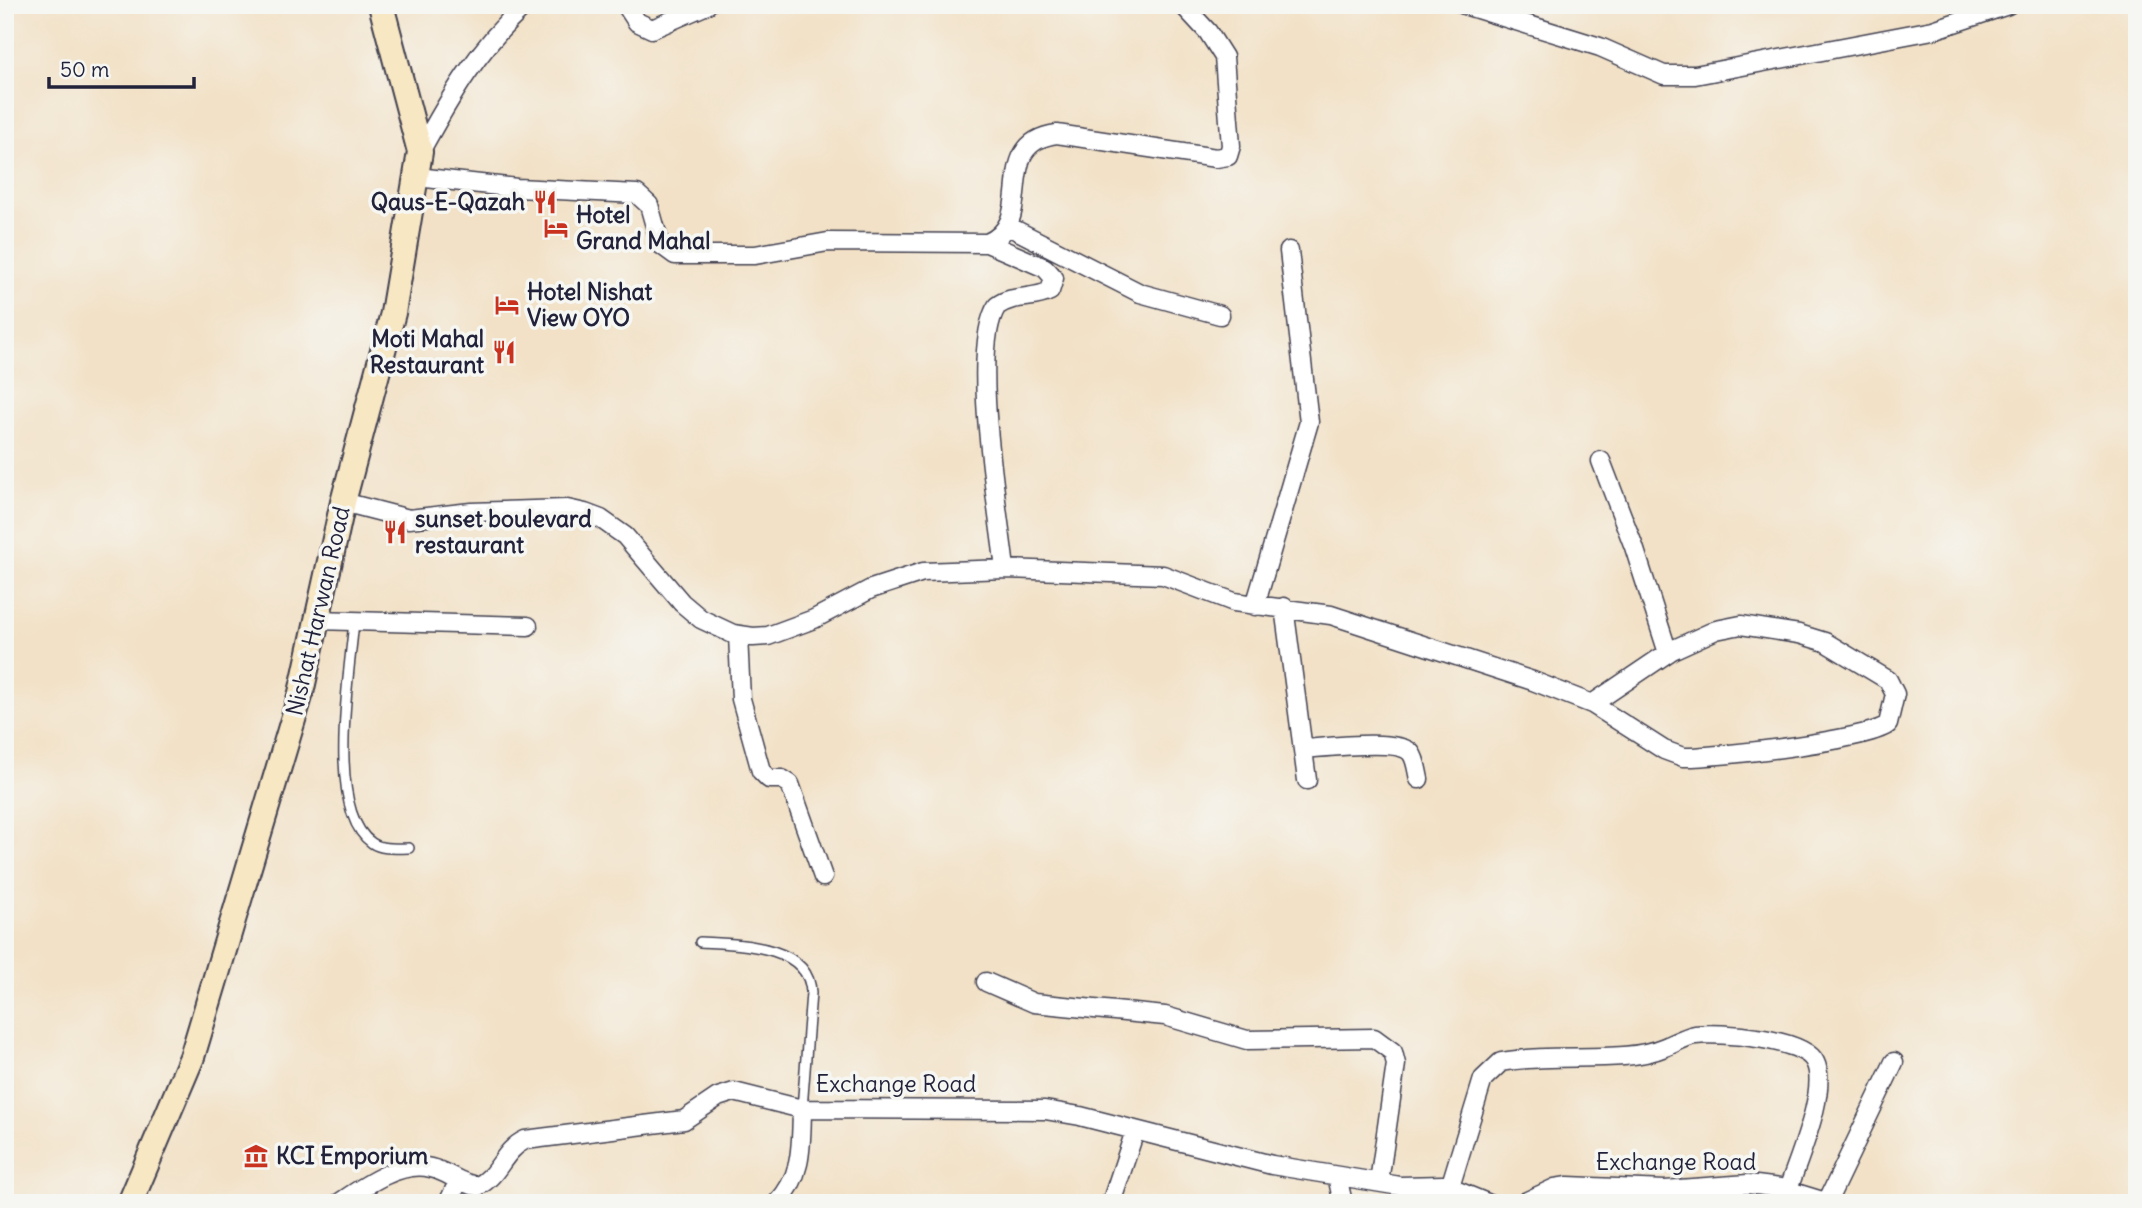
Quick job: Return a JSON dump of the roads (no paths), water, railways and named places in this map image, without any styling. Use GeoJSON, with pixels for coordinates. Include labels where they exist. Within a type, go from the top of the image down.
{"type":"FeatureCollection","features":[{"type":"Feature","properties":{"kind":"main road","name":"Nishat Harwan Road"},"geometry":{"type":"LineString","coordinates":[[130,1203],[192,1056],[301,693],[343,502],[393,313],[420,152],[381,5]]}},
{"type":"Feature","properties":{"kind":"street"},"geometry":{"type":"LineString","coordinates":[[420,152],[454,91],[489,43],[526,5]]}},
{"type":"Feature","properties":{"kind":"street"},"geometry":{"type":"LineString","coordinates":[[626,5],[637,22],[652,29],[707,5]]}},
{"type":"Feature","properties":{"kind":"street"},"geometry":{"type":"LineString","coordinates":[[987,243],[999,238],[1008,226],[1021,155],[1033,140],[1043,136],[1057,135],[1216,158],[1228,156],[1231,146],[1224,57],[1208,32],[1183,5]]}},
{"type":"Feature","properties":{"kind":"street"},"geometry":{"type":"LineString","coordinates":[[1464,5],[1600,47],[1664,75],[1685,75],[1933,30],[2008,5]]}},
{"type":"Feature","properties":{"kind":"street"},"geometry":{"type":"LineString","coordinates":[[416,177],[517,188],[637,194],[649,205],[660,244],[666,250],[683,256],[755,255],[828,242],[987,243],[1045,268],[1054,278],[1050,291],[1013,298],[997,306],[989,324],[984,387],[1005,569]]}},
{"type":"Feature","properties":{"kind":"street"},"geometry":{"type":"LineString","coordinates":[[1008,226],[1140,293],[1220,315]]}},
{"type":"Feature","properties":{"kind":"street"},"geometry":{"type":"LineString","coordinates":[[1255,606],[1309,422],[1289,251]]}},
{"type":"Feature","properties":{"kind":"street"},"geometry":{"type":"LineString","coordinates":[[1601,461],[1634,547],[1668,653]]}},
{"type":"Feature","properties":{"kind":"street"},"geometry":{"type":"LineString","coordinates":[[343,502],[410,519],[430,519],[471,512],[567,509],[585,513],[601,519],[625,537],[682,603],[701,619],[738,635],[768,636],[814,619],[870,589],[910,575],[950,569],[1163,575],[1234,602],[1284,607],[1352,621],[1533,681],[1592,704],[1664,750],[1683,757],[1839,739],[1875,732],[1887,726],[1895,694],[1893,684],[1842,650],[1814,638],[1783,631],[1728,626],[1668,653],[1592,704]]}},
{"type":"Feature","properties":{"kind":"street"},"geometry":{"type":"LineString","coordinates":[[1284,607],[1307,780]]}},
{"type":"Feature","properties":{"kind":"street"},"geometry":{"type":"LineString","coordinates":[[317,620],[528,626]]}},
{"type":"Feature","properties":{"kind":"street"},"geometry":{"type":"LineString","coordinates":[[738,635],[741,699],[761,771],[769,779],[782,779],[790,784],[823,877]]}},
{"type":"Feature","properties":{"kind":"street"},"geometry":{"type":"LineString","coordinates":[[1303,749],[1363,745],[1406,749],[1413,755],[1419,779]]}},
{"type":"Feature","properties":{"kind":"street"},"geometry":{"type":"LineString","coordinates":[[986,982],[1034,1003],[1166,1016],[1247,1040],[1374,1038],[1386,1045],[1396,1064],[1379,1182]]}},
{"type":"Feature","properties":{"kind":"street"},"geometry":{"type":"LineString","coordinates":[[1450,1187],[1483,1079],[1502,1062],[1625,1056],[1657,1050],[1694,1035],[1716,1035],[1788,1044],[1809,1053],[1815,1061],[1818,1071],[1816,1100],[1788,1190]]}},
{"type":"Feature","properties":{"kind":"street"},"geometry":{"type":"LineString","coordinates":[[1828,1202],[1894,1062]]}},
{"type":"Feature","properties":{"kind":"street","name":"Exchange Road"},"geometry":{"type":"LineString","coordinates":[[458,1182],[478,1186],[485,1182],[509,1149],[525,1140],[684,1120],[718,1097],[734,1092],[802,1109],[1045,1110],[1080,1115],[1136,1132],[1272,1164],[1379,1182],[1450,1187],[1487,1203]]}},
{"type":"Feature","properties":{"kind":"street"},"geometry":{"type":"LineString","coordinates":[[777,1203],[790,1188],[797,1173],[802,1109]]}},
{"type":"Feature","properties":{"kind":"street"},"geometry":{"type":"LineString","coordinates":[[1111,1203],[1136,1132]]}},
{"type":"Feature","properties":{"kind":"street"},"geometry":{"type":"LineString","coordinates":[[339,1203],[374,1181],[410,1168],[431,1168],[458,1182],[448,1203]]}},
{"type":"Feature","properties":{"kind":"street"},"geometry":{"type":"LineString","coordinates":[[1337,1176],[1343,1203]]}},
{"type":"Feature","properties":{"kind":"street","name":"Exchange Road"},"geometry":{"type":"LineString","coordinates":[[1523,1203],[1555,1188],[1568,1186],[1665,1190],[1748,1184],[1788,1190],[1828,1202]]}},
{"type":"Feature","properties":{"kind":"lane"},"geometry":{"type":"LineString","coordinates":[[354,621],[343,760],[349,806],[364,835],[374,845],[409,848]]}},
{"type":"Feature","properties":{"kind":"lane"},"geometry":{"type":"LineString","coordinates":[[700,942],[757,945],[774,950],[790,960],[809,978],[811,993],[802,1109]]}},
{"type":"Feature","properties":{"kind":"place","name":"Qaus-E-Qazah"},"geometry":{"type":"Point","coordinates":[545,202]}},
{"type":"Feature","properties":{"kind":"place","name":"Hotel Grand Mahal"},"geometry":{"type":"Point","coordinates":[556,228]}},
{"type":"Feature","properties":{"kind":"place","name":"Hotel Nishat View OYO"},"geometry":{"type":"Point","coordinates":[507,305]}},
{"type":"Feature","properties":{"kind":"place","name":"Moti Mahal Restaurant"},"geometry":{"type":"Point","coordinates":[504,352]}},
{"type":"Feature","properties":{"kind":"place","name":"sunset boulevard restaurant"},"geometry":{"type":"Point","coordinates":[395,532]}},
{"type":"Feature","properties":{"kind":"place","name":"KCI Emporium"},"geometry":{"type":"Point","coordinates":[256,1156]}}]}
